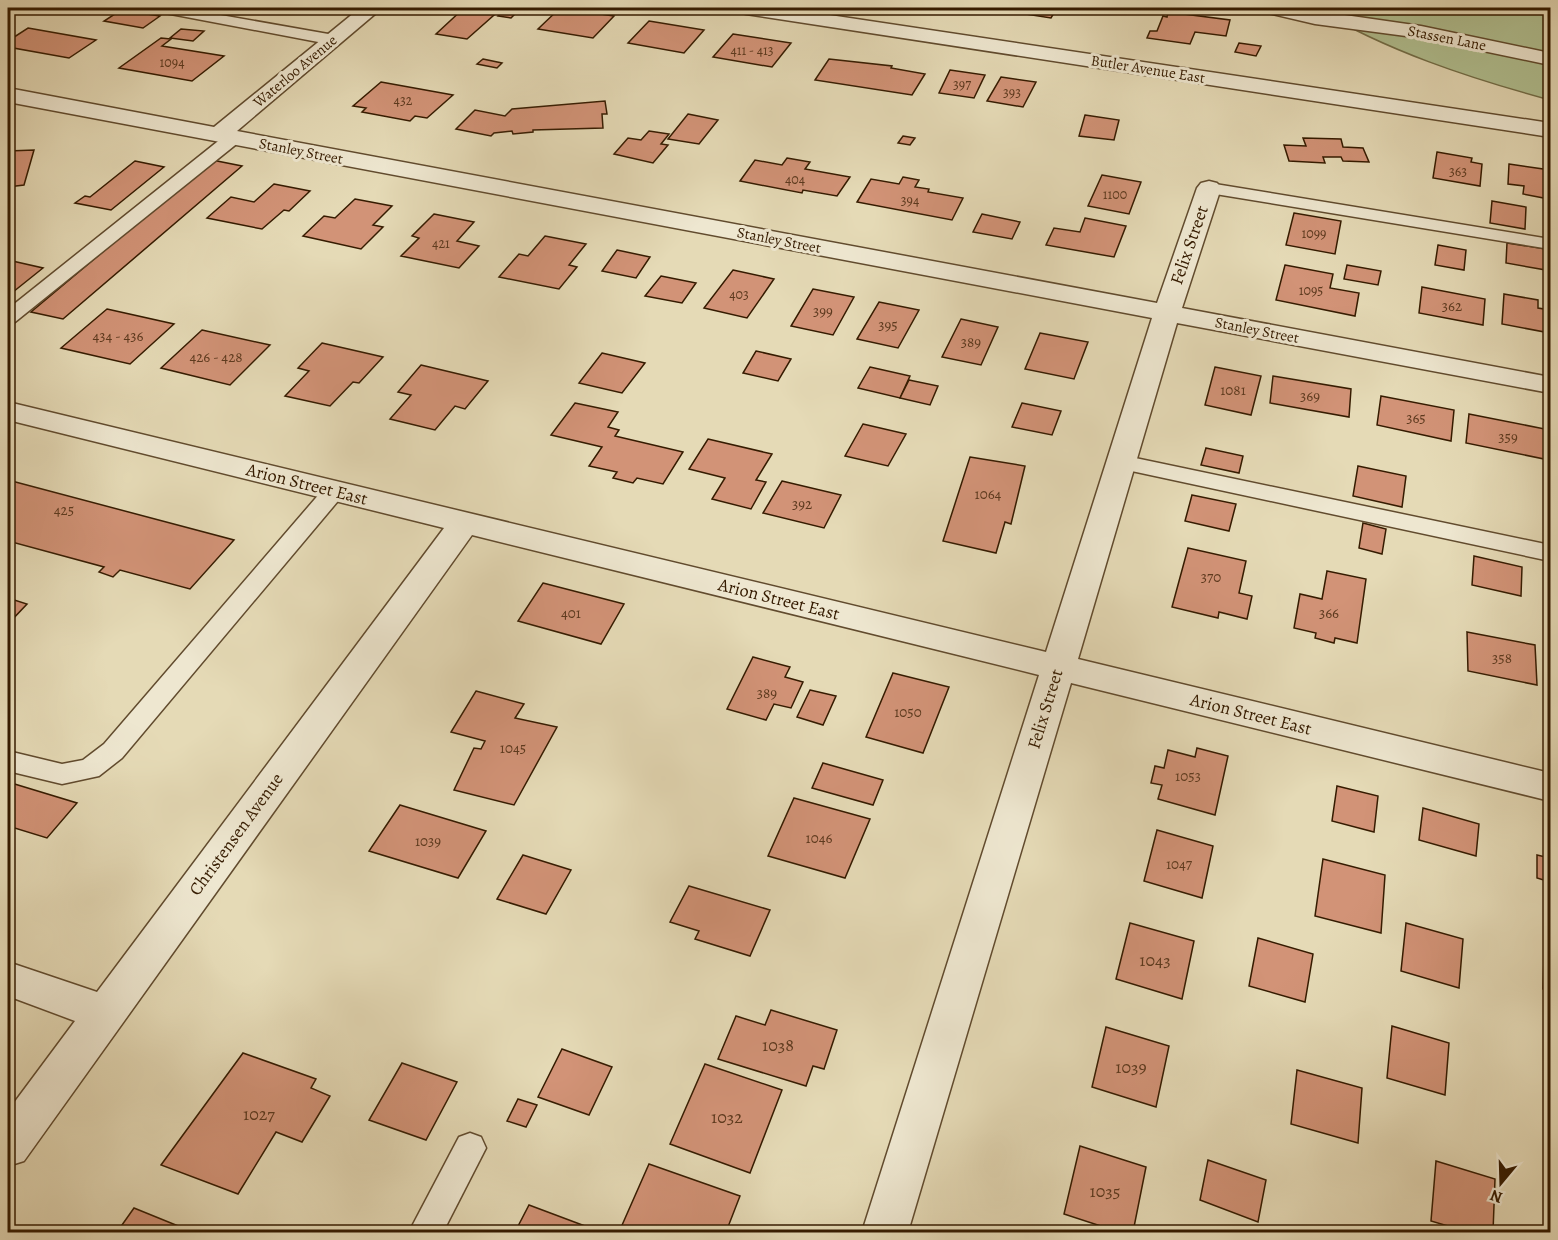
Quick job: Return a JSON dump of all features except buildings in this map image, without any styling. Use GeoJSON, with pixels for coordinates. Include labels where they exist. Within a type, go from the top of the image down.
{"type":"FeatureCollection","features":[{"type":"Feature","properties":{"kind":"street","name":"Waterloo Avenue"},"geometry":{"type":"LineString","coordinates":[[226,136],[372,8]]}},
{"type":"Feature","properties":{"kind":"street","name":"Butler Avenue East"},"geometry":{"type":"LineString","coordinates":[[746,8],[1551,130]]}},
{"type":"Feature","properties":{"kind":"street","name":"Stassen Lane"},"geometry":{"type":"LineString","coordinates":[[1271,8],[1315,18],[1421,32],[1551,59]]}},
{"type":"Feature","properties":{"kind":"street","name":"Stanley Street"},"geometry":{"type":"LineString","coordinates":[[8,94],[1551,385]]}},
{"type":"Feature","properties":{"kind":"street","name":"Felix Street"},"geometry":{"type":"LineString","coordinates":[[885,1233],[1167,313],[1209,188]]}},
{"type":"Feature","properties":{"kind":"street","name":"Arion Street East"},"geometry":{"type":"LineString","coordinates":[[8,411],[1551,787]]}},
{"type":"Feature","properties":{"kind":"street","name":"Christensen Avenue"},"geometry":{"type":"LineString","coordinates":[[8,1146],[465,522]]}},
{"type":"Feature","properties":{"kind":"street"},"geometry":{"type":"LineString","coordinates":[[8,979],[105,1013]]}},
{"type":"Feature","properties":{"kind":"lane"},"geometry":{"type":"LineString","coordinates":[[160,8],[334,39]]}},
{"type":"Feature","properties":{"kind":"lane"},"geometry":{"type":"LineString","coordinates":[[8,318],[226,136]]}},
{"type":"Feature","properties":{"kind":"lane"},"geometry":{"type":"LineString","coordinates":[[1209,188],[1551,244]]}},
{"type":"Feature","properties":{"kind":"lane"},"geometry":{"type":"LineString","coordinates":[[1121,462],[1551,553]]}},
{"type":"Feature","properties":{"kind":"lane"},"geometry":{"type":"LineString","coordinates":[[8,761],[62,774],[90,769],[113,751],[335,490]]}},
{"type":"Feature","properties":{"kind":"lane"},"geometry":{"type":"LineString","coordinates":[[425,1233],[470,1148]]}},
{"type":"Feature","properties":{"kind":"green space"},"geometry":{"type":"Polygon","coordinates":[[[1315,8],[1550,8],[1550,100],[1429,62],[1371,37],[1315,8]]]}}]}
